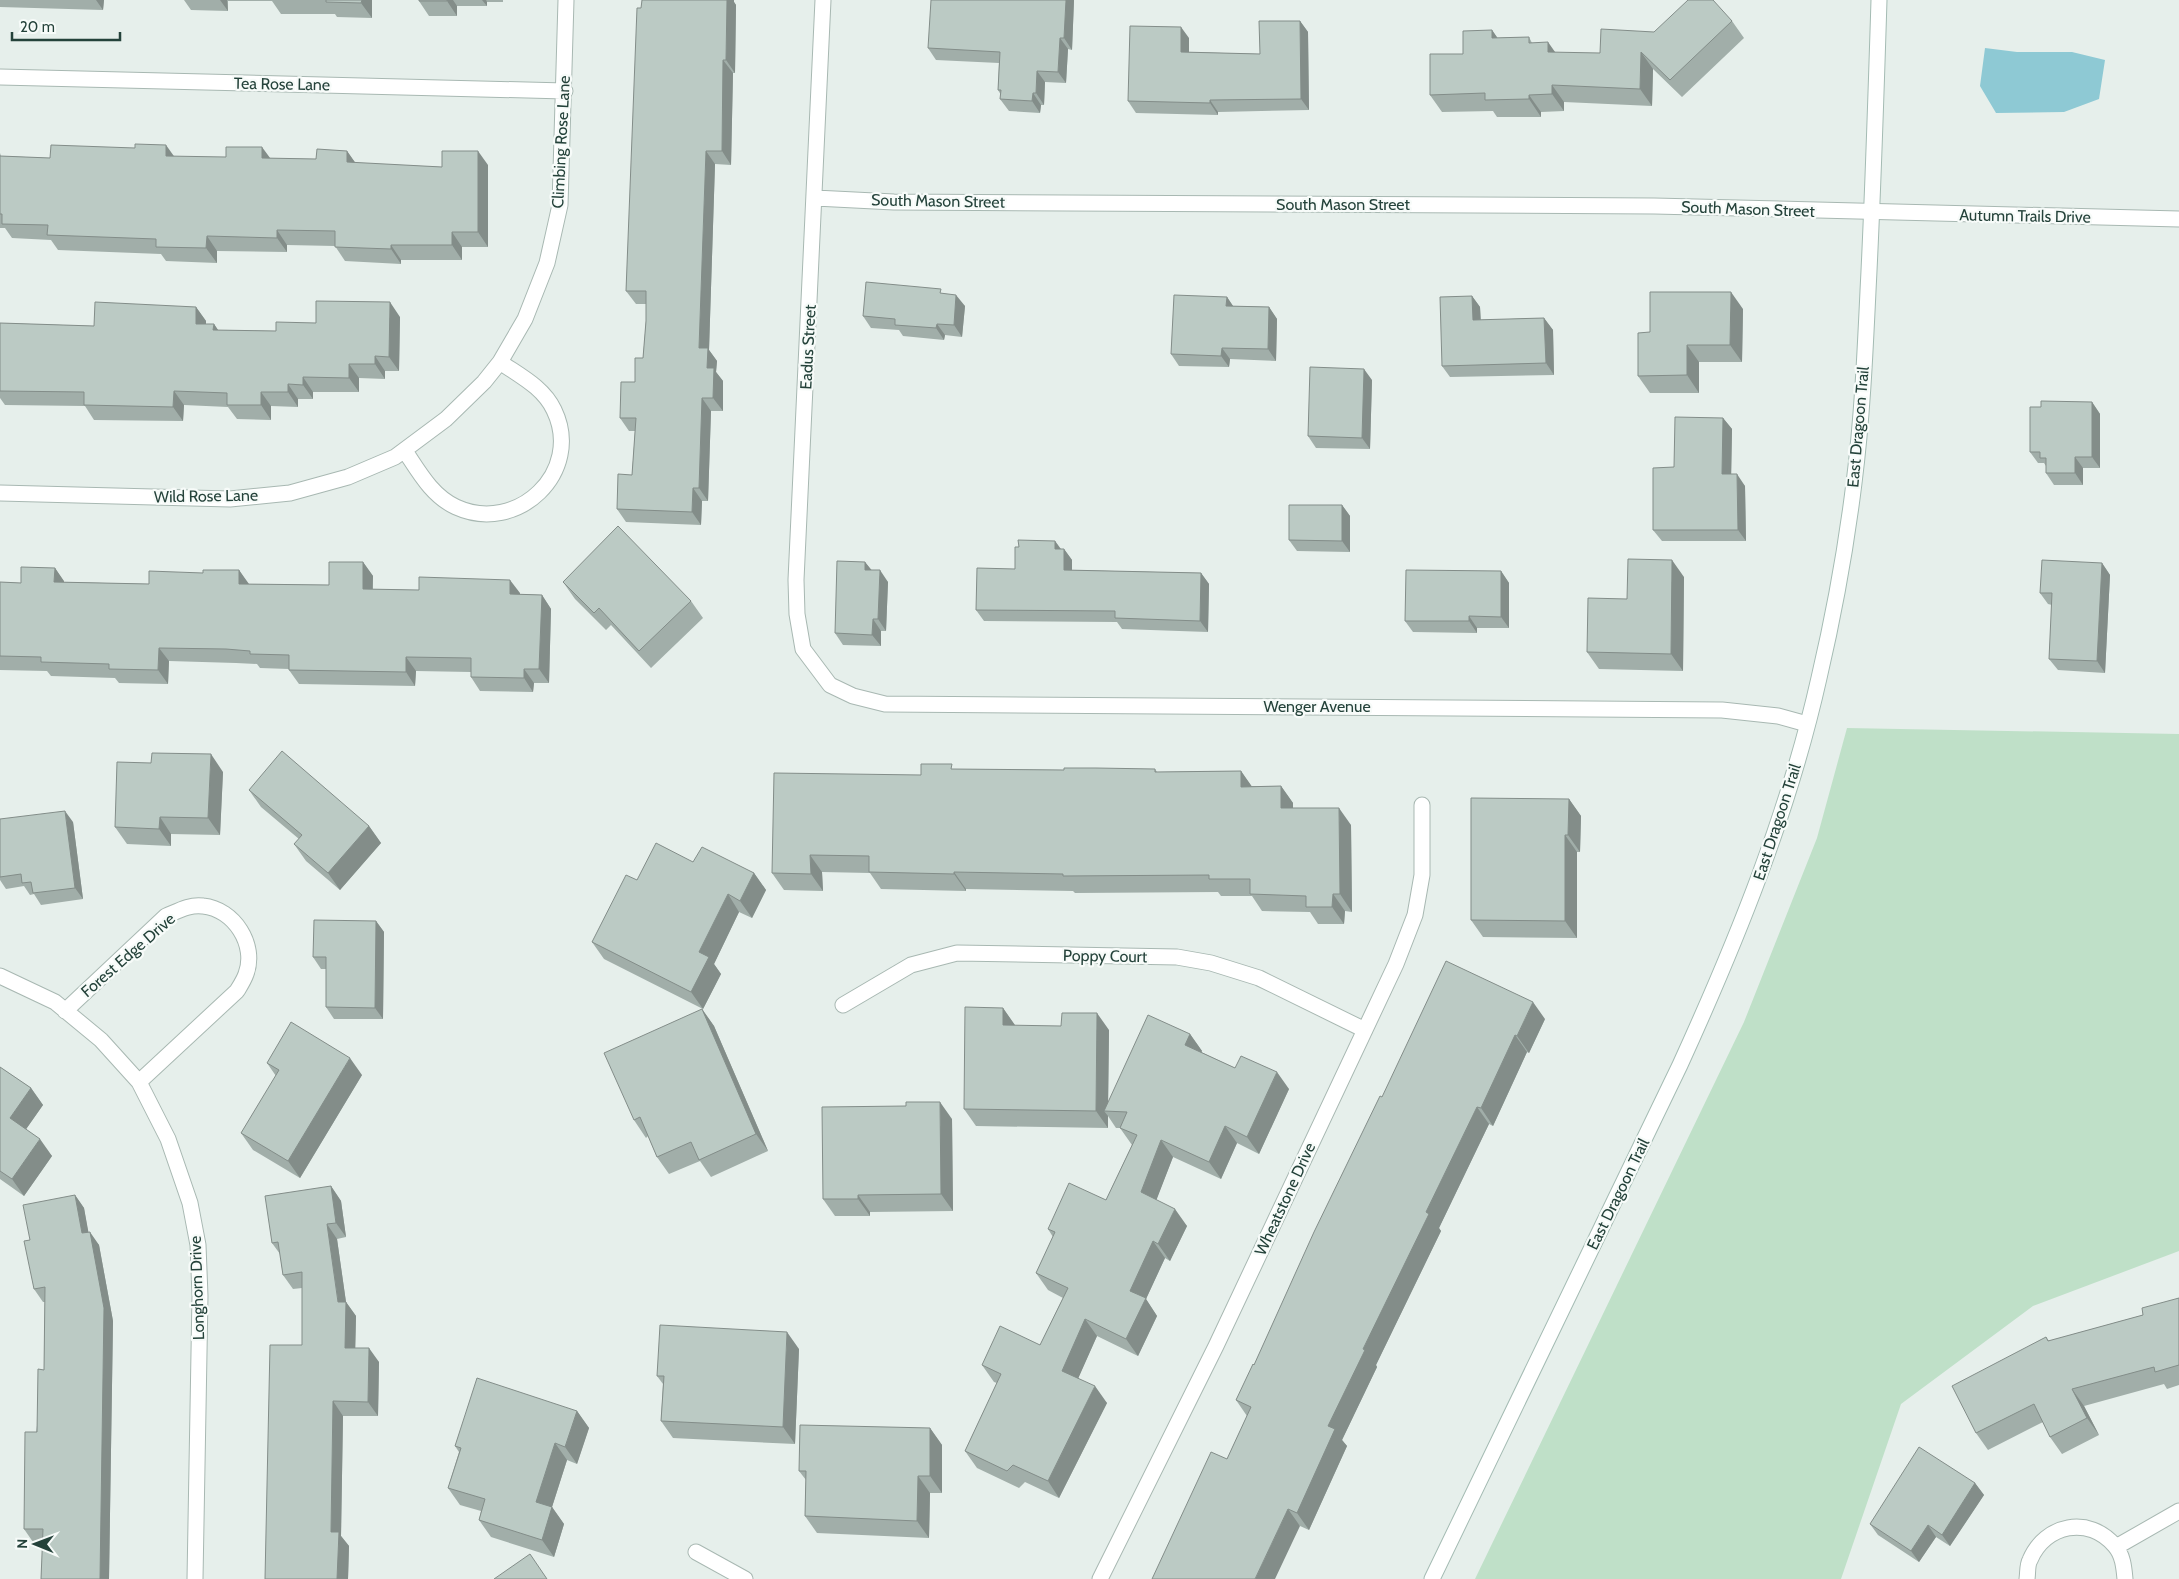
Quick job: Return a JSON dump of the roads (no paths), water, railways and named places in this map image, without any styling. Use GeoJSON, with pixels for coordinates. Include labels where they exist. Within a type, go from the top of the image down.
{"type":"FeatureCollection","features":[{"type":"Feature","properties":{"kind":"street","name":"Climbing Rose Lane"},"geometry":{"type":"LineString","coordinates":[[500,362],[525,319],[547,263],[560,205],[565,91],[566,0]]}},
{"type":"Feature","properties":{"kind":"street","name":"Eadus Street"},"geometry":{"type":"LineString","coordinates":[[823,0],[796,614],[803,649],[830,685]]}},
{"type":"Feature","properties":{"kind":"street","name":"East Dragoon Trail"},"geometry":{"type":"LineString","coordinates":[[1432,1579],[1720,979],[1761,874],[1793,775],[1819,680],[1837,590],[1854,482],[1864,365],[1872,213],[1879,0]]}},
{"type":"Feature","properties":{"kind":"street","name":"Tea Rose Lane"},"geometry":{"type":"LineString","coordinates":[[0,77],[565,91]]}},
{"type":"Feature","properties":{"kind":"street","name":"South Mason Street"},"geometry":{"type":"LineString","coordinates":[[815,198],[894,202],[1654,206],[1872,213]]}},
{"type":"Feature","properties":{"kind":"street","name":"Autumn Trails Drive"},"geometry":{"type":"LineString","coordinates":[[1872,213],[2179,219]]}},
{"type":"Feature","properties":{"kind":"street","name":"Wild Rose Lane"},"geometry":{"type":"LineString","coordinates":[[0,494],[239,498],[290,493],[348,477],[405,451],[446,419],[484,382],[500,362]]}},
{"type":"Feature","properties":{"kind":"street"},"geometry":{"type":"LineString","coordinates":[[405,451],[432,491],[455,507],[478,514],[506,512],[530,501],[548,483],[552,476],[558,462],[560,436],[554,410],[539,388],[500,362]]}},
{"type":"Feature","properties":{"kind":"street","name":"Wenger Avenue"},"geometry":{"type":"LineString","coordinates":[[830,685],[853,696],[885,704],[1722,710],[1778,716],[1807,724]]}},
{"type":"Feature","properties":{"kind":"street","name":"Wheatstone Drive"},"geometry":{"type":"LineString","coordinates":[[1100,1579],[1216,1346],[1396,964],[1415,915],[1422,875],[1422,805]]}},
{"type":"Feature","properties":{"kind":"street","name":"Forest Edge Drive"},"geometry":{"type":"LineString","coordinates":[[65,1011],[166,916],[184,908],[203,906],[223,912],[238,925],[247,943],[249,954],[246,974],[237,991],[139,1082]]}},
{"type":"Feature","properties":{"kind":"street","name":"Poppy Court"},"geometry":{"type":"LineString","coordinates":[[843,1005],[911,965],[957,953],[1177,957],[1211,963],[1259,978],[1364,1030]]}},
{"type":"Feature","properties":{"kind":"street"},"geometry":{"type":"LineString","coordinates":[[0,976],[55,1002],[65,1011]]}},
{"type":"Feature","properties":{"kind":"street","name":"Longhorn Drive"},"geometry":{"type":"LineString","coordinates":[[65,1011],[101,1040],[139,1082],[168,1139],[190,1203],[198,1245],[200,1296],[195,1579]]}},
{"type":"Feature","properties":{"kind":"street"},"geometry":{"type":"LineString","coordinates":[[2116,1547],[2179,1511]]}},
{"type":"Feature","properties":{"kind":"street"},"geometry":{"type":"LineString","coordinates":[[2027,1579],[2029,1562],[2038,1546],[2051,1533],[2068,1527],[2086,1528],[2103,1535],[2116,1547],[2124,1564],[2125,1579]]}},
{"type":"Feature","properties":{"kind":"street"},"geometry":{"type":"LineString","coordinates":[[696,1552],[745,1579]]}},
{"type":"Feature","properties":{"kind":"water"},"geometry":{"type":"Polygon","coordinates":[[[1985,48],[2017,52],[2072,52],[2105,60],[2099,99],[2064,112],[1996,113],[1980,86],[1985,48]]]}}]}
